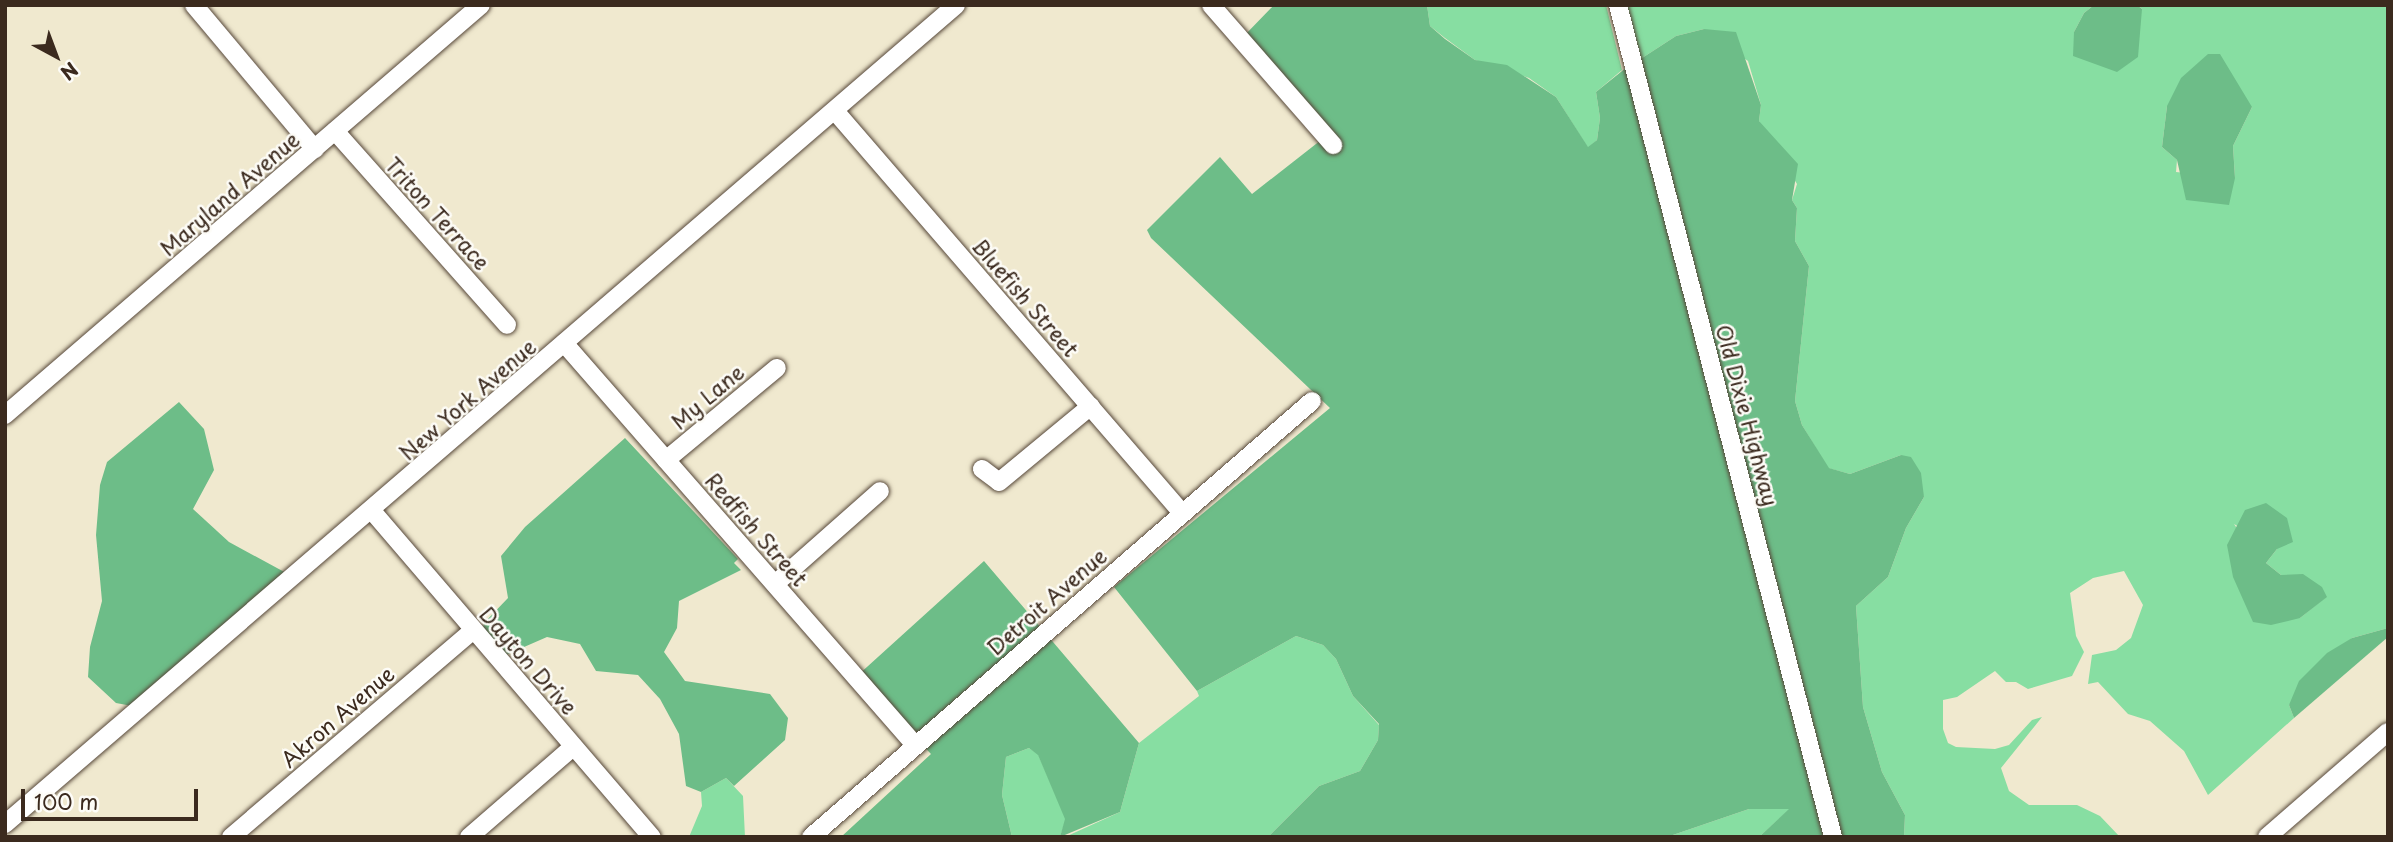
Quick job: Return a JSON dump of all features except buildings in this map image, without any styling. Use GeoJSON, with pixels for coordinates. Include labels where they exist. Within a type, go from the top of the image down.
{"type":"FeatureCollection","features":[{"type":"Feature","properties":{"kind":"street"},"geometry":{"type":"LineString","coordinates":[[194,5],[315,149]]}},
{"type":"Feature","properties":{"kind":"street","name":"Maryland Avenue"},"geometry":{"type":"LineString","coordinates":[[5,415],[481,5]]}},
{"type":"Feature","properties":{"kind":"street","name":"New York Avenue"},"geometry":{"type":"LineString","coordinates":[[5,824],[373,512],[564,343],[956,5]]}},
{"type":"Feature","properties":{"kind":"street"},"geometry":{"type":"LineString","coordinates":[[1210,5],[1333,145]]}},
{"type":"Feature","properties":{"kind":"street","name":"Old Dixie Highway"},"geometry":{"type":"LineString","coordinates":[[1618,5],[1833,837]]}},
{"type":"Feature","properties":{"kind":"street","name":"Bluefish Street"},"geometry":{"type":"LineString","coordinates":[[835,111],[1182,513]]}},
{"type":"Feature","properties":{"kind":"street","name":"Triton Terrace"},"geometry":{"type":"LineString","coordinates":[[335,131],[507,325]]}},
{"type":"Feature","properties":{"kind":"street","name":"Redfish Street"},"geometry":{"type":"LineString","coordinates":[[564,343],[915,745]]}},
{"type":"Feature","properties":{"kind":"street","name":"My Lane"},"geometry":{"type":"LineString","coordinates":[[666,460],[777,368]]}},
{"type":"Feature","properties":{"kind":"street","name":"Detroit Avenue"},"geometry":{"type":"LineString","coordinates":[[811,837],[1312,401]]}},
{"type":"Feature","properties":{"kind":"street"},"geometry":{"type":"LineString","coordinates":[[982,469],[999,482],[1091,406]]}},
{"type":"Feature","properties":{"kind":"street"},"geometry":{"type":"LineString","coordinates":[[775,584],[880,491]]}},
{"type":"Feature","properties":{"kind":"street","name":"Dayton Drive"},"geometry":{"type":"LineString","coordinates":[[373,512],[652,837]]}},
{"type":"Feature","properties":{"kind":"street","name":"Akron Avenue"},"geometry":{"type":"LineString","coordinates":[[231,837],[472,630]]}},
{"type":"Feature","properties":{"kind":"street"},"geometry":{"type":"LineString","coordinates":[[2267,837],[2388,732]]}},
{"type":"Feature","properties":{"kind":"street"},"geometry":{"type":"LineString","coordinates":[[470,837],[573,747]]}},
{"type":"Feature","properties":{"kind":"green space"},"geometry":{"type":"Polygon","coordinates":[[[1274,5],[1427,5],[1430,26],[1445,39],[1475,60],[1507,65],[1556,97],[1588,147],[1597,140],[1600,118],[1596,92],[1627,67],[1826,837],[1759,837],[1789,809],[1749,809],[1667,837],[1268,837],[1319,786],[1360,771],[1378,740],[1379,724],[1353,696],[1336,659],[1323,645],[1296,636],[1197,691],[1114,587],[1330,408],[1151,238],[1147,230],[1220,157],[1252,194],[1330,133],[1242,38],[1274,5]]]}},
{"type":"Feature","properties":{"kind":"green space"},"geometry":{"type":"Polygon","coordinates":[[[1427,5],[1606,5],[1622,70],[1596,92],[1600,118],[1597,140],[1588,148],[1556,97],[1529,78],[1475,60],[1445,38],[1430,26],[1427,5]]]}},
{"type":"Feature","properties":{"kind":"green space"},"geometry":{"type":"Polygon","coordinates":[[[1624,5],[2094,5],[2084,13],[2074,32],[2142,9],[2137,5],[2388,5],[2388,628],[2352,638],[2289,705],[2294,718],[2208,795],[2184,751],[2150,721],[2128,714],[2098,682],[2088,684],[2092,655],[2116,650],[2131,638],[2143,605],[2124,571],[2093,578],[2070,593],[2076,636],[2084,652],[2072,676],[2028,689],[2016,682],[2006,682],[1995,671],[1957,697],[1943,700],[1943,729],[1948,743],[1956,747],[1995,749],[2009,745],[2032,720],[2042,717],[2001,768],[2009,791],[2029,805],[2077,805],[2100,816],[2120,837],[1904,837],[1905,815],[1882,772],[1863,707],[1856,606],[1888,577],[1906,528],[1924,497],[1901,455],[1850,474],[1828,468],[1802,425],[1795,401],[1809,266],[1795,241],[1797,208],[1792,200],[1797,184],[1759,121],[1761,105],[1748,61],[1704,29],[1676,36],[1639,60],[1624,5]],[[2167,106],[2162,147],[2177,160],[2176,172],[2235,178],[2233,146],[2252,107],[2167,106]],[[2234,524],[2300,618],[2326,597],[2281,575],[2266,563],[2277,549],[2234,524]]]}},
{"type":"Feature","properties":{"kind":"green space"},"geometry":{"type":"Polygon","coordinates":[[[2094,5],[2137,5],[2142,9],[2138,57],[2117,72],[2073,56],[2074,32],[2084,13],[2094,5]]]}},
{"type":"Feature","properties":{"kind":"green space"},"geometry":{"type":"Polygon","coordinates":[[[1704,29],[1736,32],[1761,105],[1759,121],[1798,164],[1792,200],[1797,208],[1795,241],[1809,266],[1795,401],[1802,425],[1829,468],[1850,474],[1901,455],[1911,457],[1921,473],[1924,497],[1906,528],[1888,577],[1856,606],[1863,707],[1882,772],[1905,815],[1904,837],[1839,837],[1639,60],[1676,36],[1704,29]]]}},
{"type":"Feature","properties":{"kind":"green space"},"geometry":{"type":"Polygon","coordinates":[[[2208,54],[2220,54],[2252,107],[2233,146],[2235,178],[2229,205],[2186,200],[2177,160],[2162,147],[2167,106],[2181,78],[2208,54]]]}},
{"type":"Feature","properties":{"kind":"green space"},"geometry":{"type":"Polygon","coordinates":[[[179,402],[204,429],[214,470],[193,509],[229,542],[288,574],[132,706],[116,703],[88,677],[90,647],[102,601],[96,535],[100,485],[107,462],[179,402]]]}},
{"type":"Feature","properties":{"kind":"green space"},"geometry":{"type":"Polygon","coordinates":[[[625,438],[738,559],[734,563],[741,570],[679,601],[677,628],[664,652],[685,681],[770,694],[788,718],[785,740],[734,786],[726,778],[701,792],[686,786],[679,734],[660,699],[638,675],[596,671],[580,644],[547,637],[506,655],[481,644],[484,623],[508,598],[501,556],[525,527],[625,438]]]}},
{"type":"Feature","properties":{"kind":"green space"},"geometry":{"type":"Polygon","coordinates":[[[2266,503],[2287,518],[2293,542],[2277,549],[2266,563],[2281,575],[2303,574],[2322,587],[2327,597],[2300,618],[2271,625],[2253,622],[2233,577],[2227,545],[2245,510],[2266,503]]]}},
{"type":"Feature","properties":{"kind":"green space"},"geometry":{"type":"Polygon","coordinates":[[[984,561],[1139,743],[1120,812],[1060,837],[1065,819],[1038,755],[1029,748],[1006,757],[1002,795],[1012,837],[841,837],[931,754],[857,676],[984,561]]]}},
{"type":"Feature","properties":{"kind":"green space"},"geometry":{"type":"Polygon","coordinates":[[[2388,628],[2388,637],[2294,718],[2289,705],[2299,681],[2327,653],[2352,638],[2388,628]]]}},
{"type":"Feature","properties":{"kind":"green space"},"geometry":{"type":"Polygon","coordinates":[[[1296,636],[1323,645],[1336,659],[1353,696],[1379,725],[1378,740],[1360,771],[1319,786],[1268,837],[1065,837],[1120,812],[1139,743],[1199,696],[1197,691],[1296,636]]]}},
{"type":"Feature","properties":{"kind":"green space"},"geometry":{"type":"Polygon","coordinates":[[[1029,748],[1038,754],[1066,819],[1060,837],[1012,837],[1002,795],[1006,757],[1029,748]]]}},
{"type":"Feature","properties":{"kind":"green space"},"geometry":{"type":"Polygon","coordinates":[[[726,778],[743,796],[745,837],[689,837],[702,806],[701,792],[726,778]]]}},
{"type":"Feature","properties":{"kind":"green space"},"geometry":{"type":"Polygon","coordinates":[[[1749,809],[1790,809],[1759,837],[1667,837],[1749,809]]]}}]}
